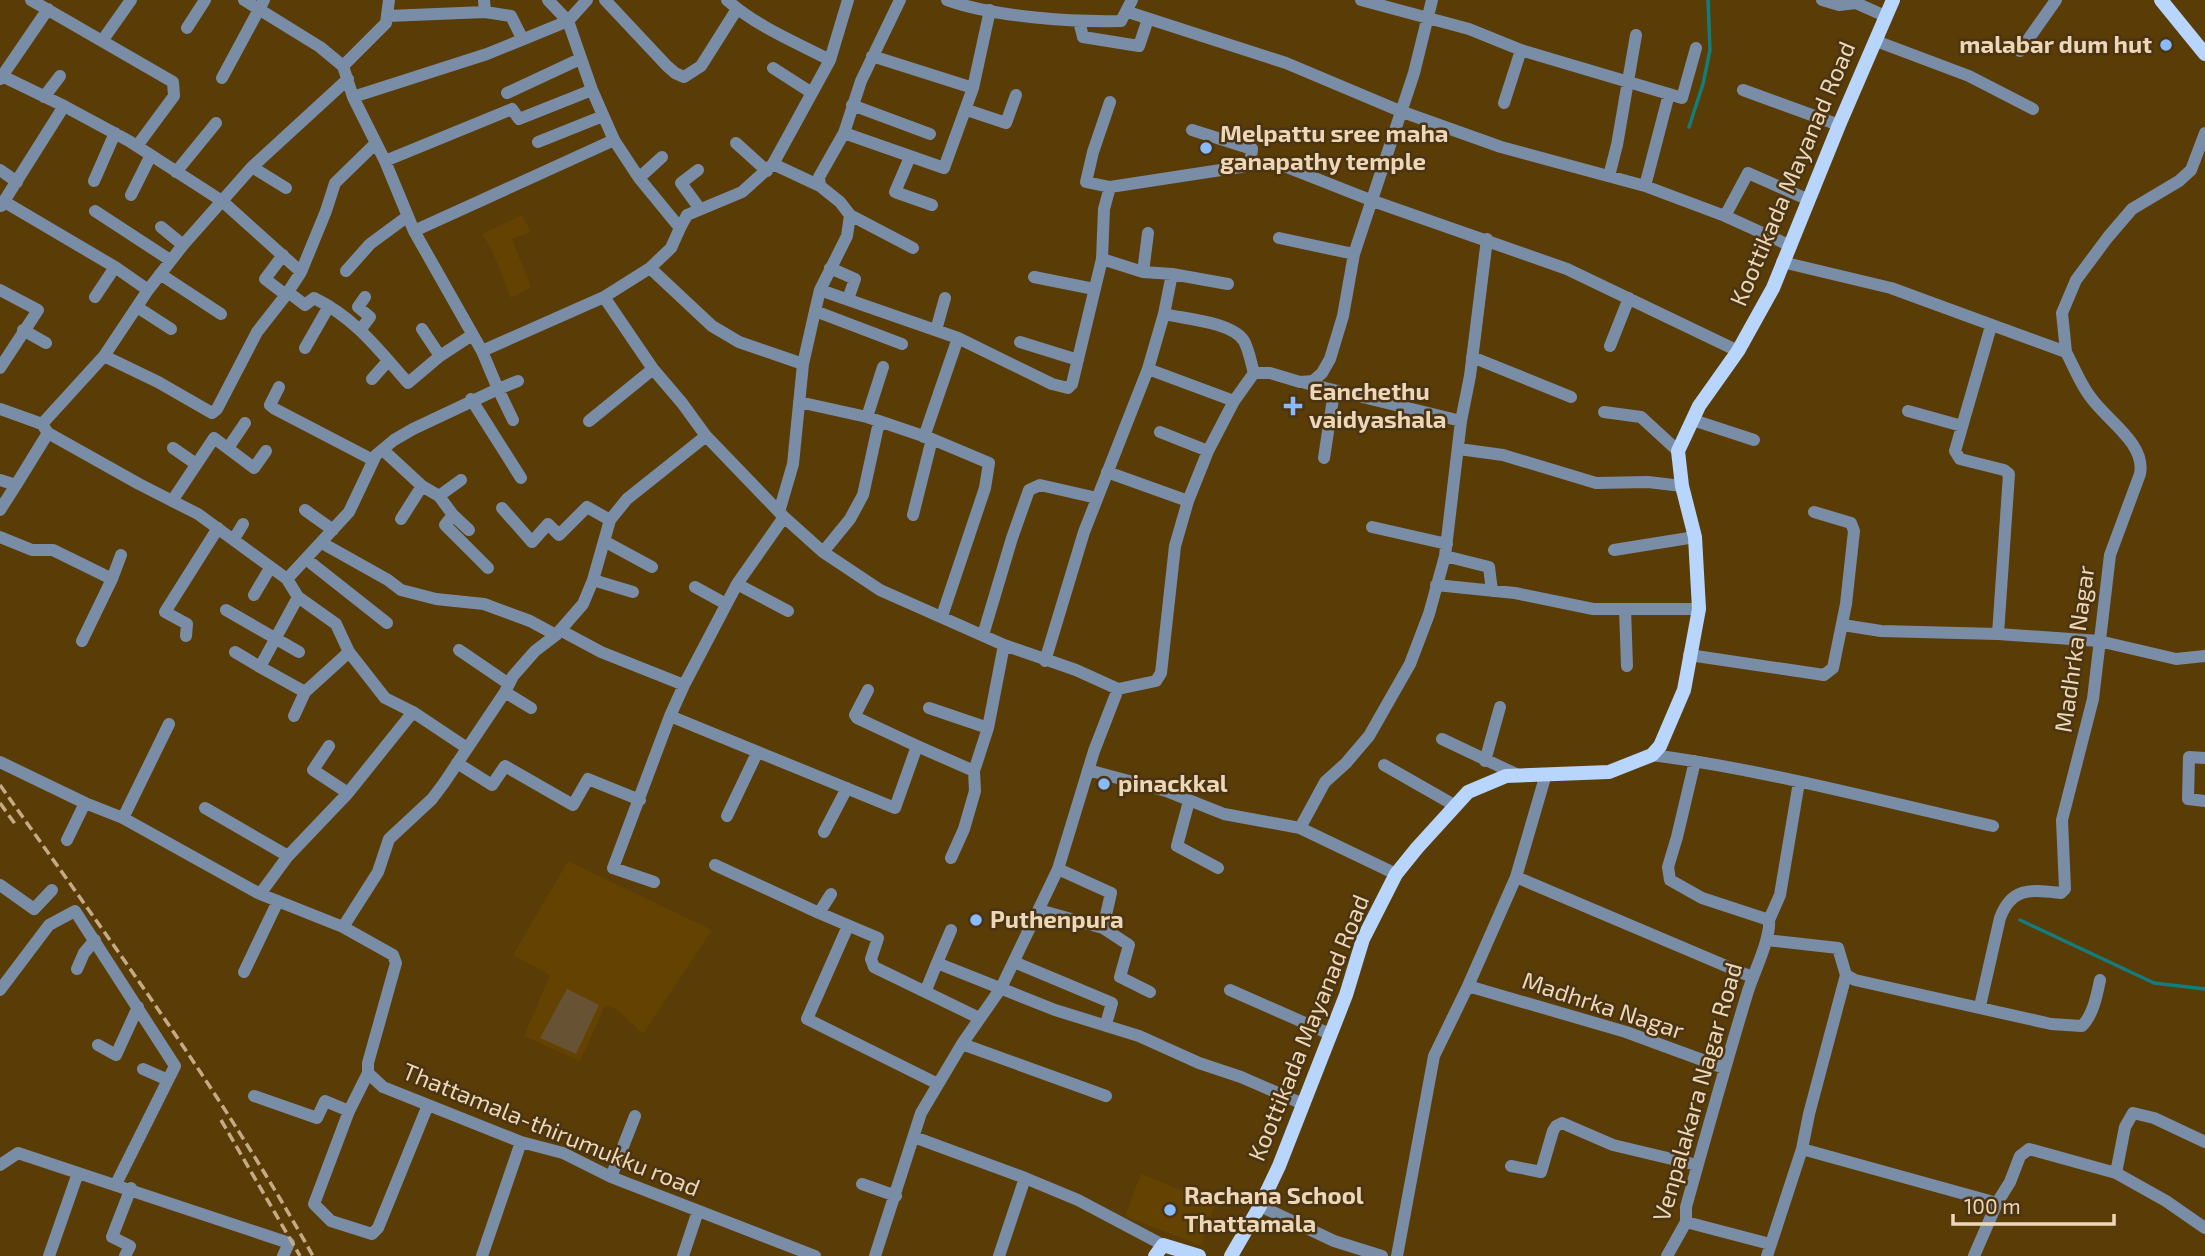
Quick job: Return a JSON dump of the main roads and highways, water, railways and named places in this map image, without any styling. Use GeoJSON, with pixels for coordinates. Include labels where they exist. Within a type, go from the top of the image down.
{"type":"FeatureCollection","features":[{"type":"Feature","properties":{"kind":"main road","name":"Koottikada Mayanad Road"},"geometry":{"type":"LineString","coordinates":[[1231,1256],[1260,1206],[1303,1104],[1331,1034],[1363,939],[1396,874],[1454,805],[1468,792],[1506,776],[1609,772],[1652,755],[1660,746],[1684,690],[1699,609],[1695,537],[1682,486],[1678,451],[1699,406],[1738,351],[1773,288],[1893,0]]}},
{"type":"Feature","properties":{"kind":"main road"},"geometry":{"type":"LineString","coordinates":[[2161,0],[2173,6],[2205,54]]}},
{"type":"Feature","properties":{"kind":"main road"},"geometry":{"type":"LineString","coordinates":[[1159,1250],[1199,1256]]}},
{"type":"Feature","properties":{"kind":"waterway"},"geometry":{"type":"LineString","coordinates":[[1689,127],[1703,84],[1710,50],[1708,0]]}},
{"type":"Feature","properties":{"kind":"waterway"},"geometry":{"type":"LineString","coordinates":[[2020,920],[2154,983],[2205,989]]}},
{"type":"Feature","properties":{"kind":"railway"},"geometry":{"type":"LineString","coordinates":[[0,785],[202,1075],[241,1134],[313,1256]]}},
{"type":"Feature","properties":{"kind":"railway"},"geometry":{"type":"LineString","coordinates":[[0,803],[15,824]]}},
{"type":"Feature","properties":{"kind":"railway"},"geometry":{"type":"LineString","coordinates":[[221,1120],[300,1256]]}},
{"type":"Feature","properties":{"kind":"place","name":"malabar dum hut"},"geometry":{"type":"Point","coordinates":[2166,45]}},
{"type":"Feature","properties":{"kind":"place","name":"Melpattu sree maha ganapathy temple"},"geometry":{"type":"Point","coordinates":[1206,148]}},
{"type":"Feature","properties":{"kind":"place","name":"Eanchethu vaidyashala"},"geometry":{"type":"Point","coordinates":[1293,406]}},
{"type":"Feature","properties":{"kind":"place","name":"pinackkal"},"geometry":{"type":"Point","coordinates":[1104,784]}},
{"type":"Feature","properties":{"kind":"place","name":"Puthenpura"},"geometry":{"type":"Point","coordinates":[976,920]}},
{"type":"Feature","properties":{"kind":"place","name":"Rachana School Thattamala"},"geometry":{"type":"Point","coordinates":[1170,1210]}}]}
